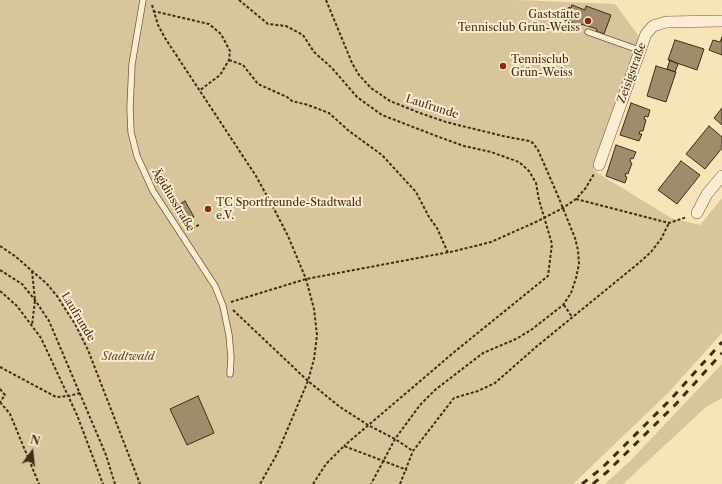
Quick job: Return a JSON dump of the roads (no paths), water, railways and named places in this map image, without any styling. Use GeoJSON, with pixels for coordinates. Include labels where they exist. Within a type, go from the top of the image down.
{"type":"FeatureCollection","features":[{"type":"Feature","properties":{"kind":"street","name":"Zeisigstraße"},"geometry":{"type":"LineString","coordinates":[[599,165],[646,34],[654,26],[666,22],[722,21]]}},
{"type":"Feature","properties":{"kind":"street"},"geometry":{"type":"LineString","coordinates":[[697,213],[707,194],[722,176]]}},
{"type":"Feature","properties":{"kind":"lane","name":"Ägidiusstraße"},"geometry":{"type":"LineString","coordinates":[[143,0],[132,64],[130,108],[131,132],[137,156],[156,196],[215,286],[223,306],[229,335],[231,357],[230,374]]}},
{"type":"Feature","properties":{"kind":"lane"},"geometry":{"type":"LineString","coordinates":[[588,32],[640,50]]}},
{"type":"Feature","properties":{"kind":"railway"},"geometry":{"type":"LineString","coordinates":[[582,484],[602,468],[671,399],[722,342]]}},
{"type":"Feature","properties":{"kind":"railway"},"geometry":{"type":"LineString","coordinates":[[593,484],[676,404],[722,353]]}},
{"type":"Feature","properties":{"kind":"place","name":"Gaststätte Tennisclub Grün-Weiss"},"geometry":{"type":"Point","coordinates":[588,21]}},
{"type":"Feature","properties":{"kind":"place","name":"Tennisclub Grün-Weiss"},"geometry":{"type":"Point","coordinates":[503,66]}},
{"type":"Feature","properties":{"kind":"place","name":"TC Sportfreunde-Stadtwald e.V."},"geometry":{"type":"Point","coordinates":[208,209]}},
{"type":"Feature","properties":{"kind":"park label","name":"Stadtwald"},"geometry":{"type":"Point","coordinates":[128,357]}}]}
